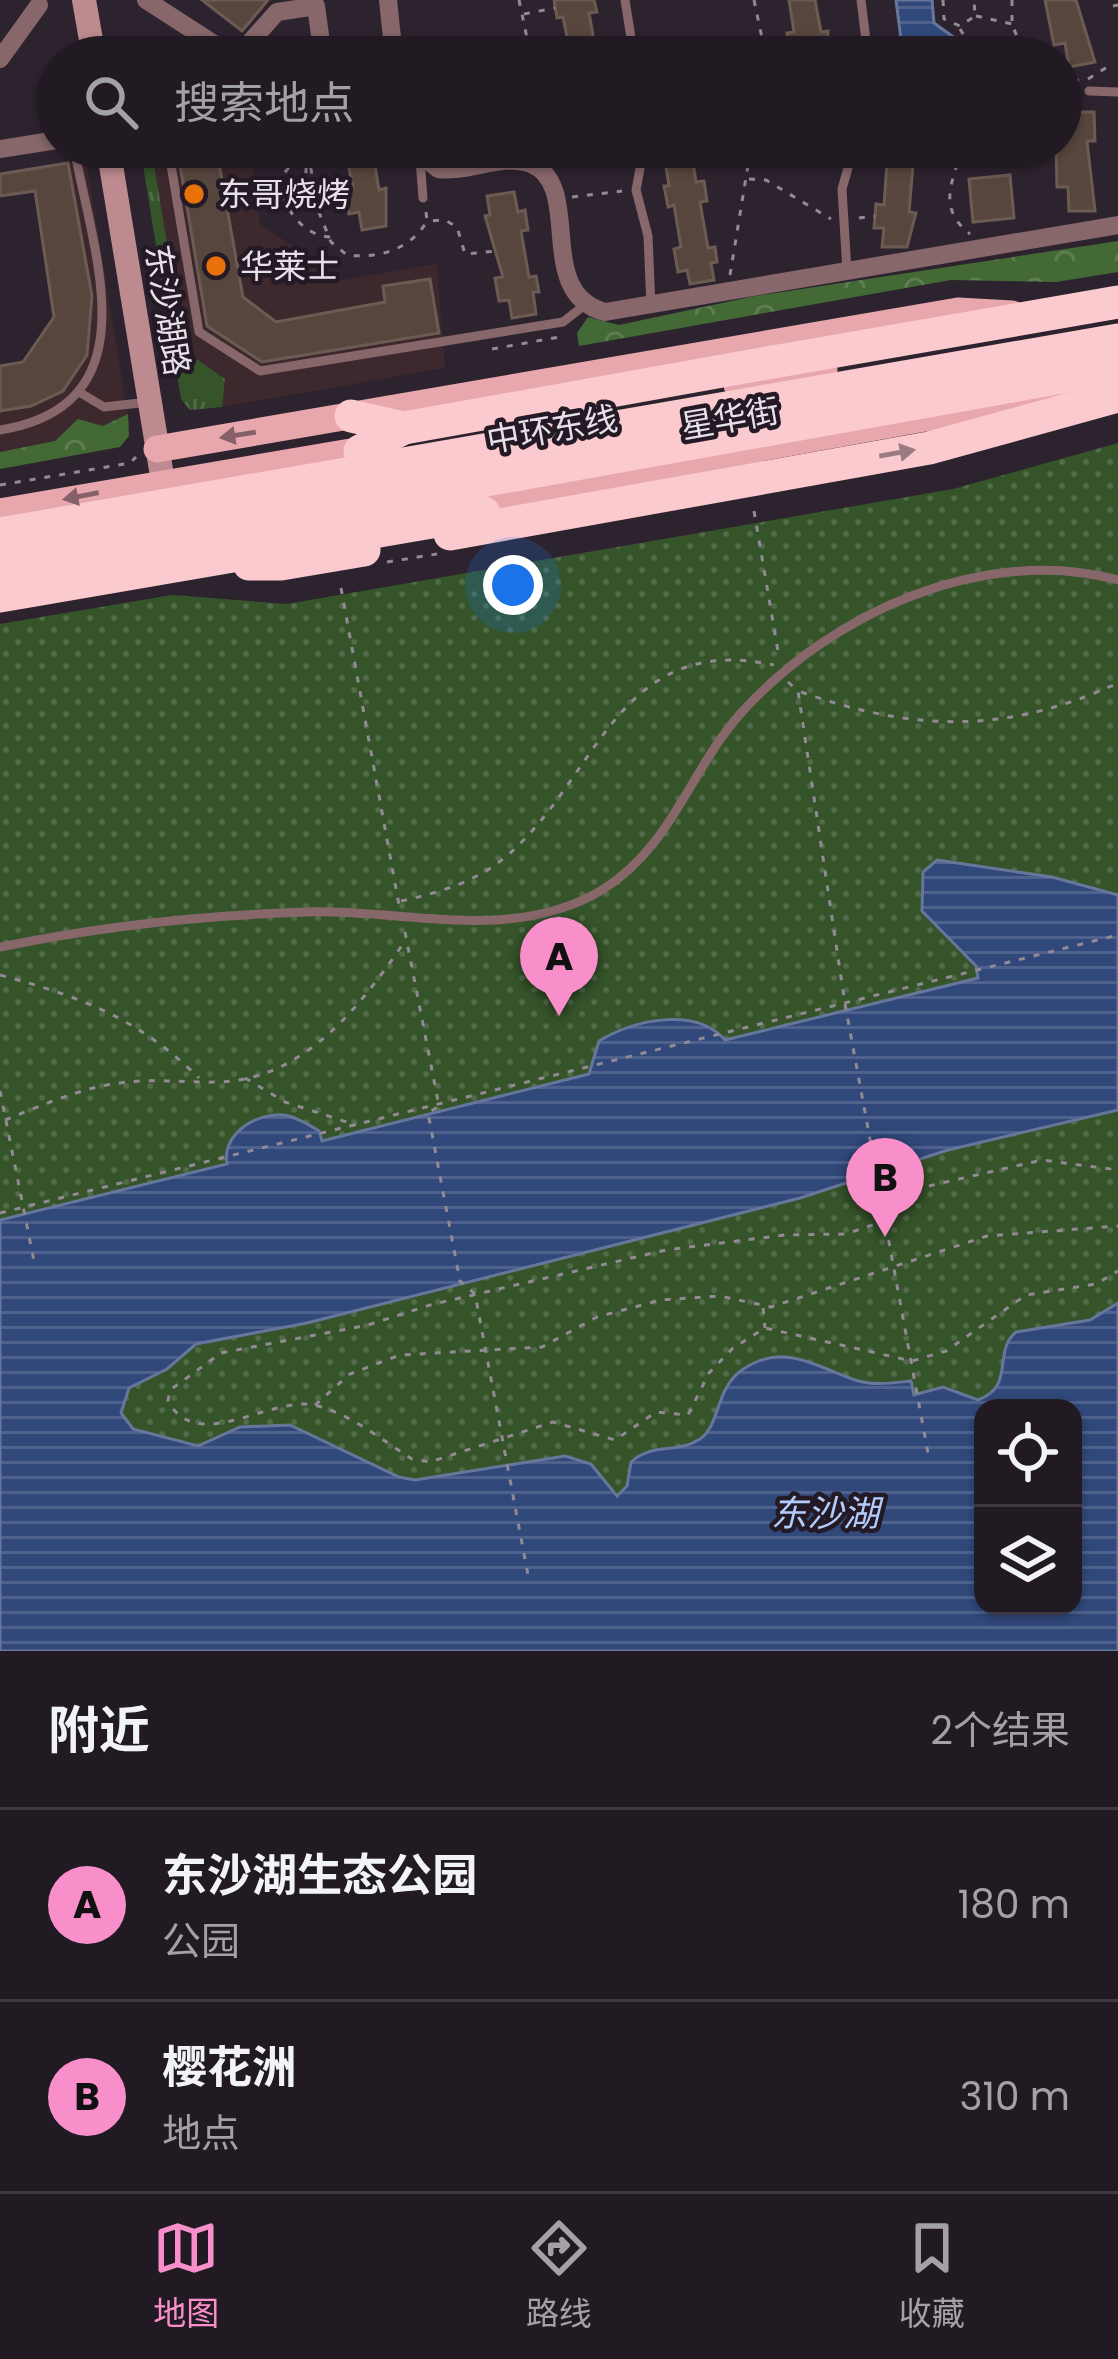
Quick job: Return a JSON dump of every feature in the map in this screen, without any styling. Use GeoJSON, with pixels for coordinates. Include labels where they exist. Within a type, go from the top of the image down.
{"type":"FeatureCollection","features":[{"type":"Feature","properties":{"kind":"highway"},"geometry":{"type":"LineString","coordinates":[[360,451],[404,428],[1118,302]]}},
{"type":"Feature","properties":{"kind":"highway","name":"中环东线"},"geometry":{"type":"LineString","coordinates":[[0,534],[1118,340]]}},
{"type":"Feature","properties":{"kind":"highway","name":"中环东线"},"geometry":{"type":"LineString","coordinates":[[0,567],[1118,368]]}},
{"type":"Feature","properties":{"kind":"highway"},"geometry":{"type":"LineString","coordinates":[[176,554],[280,564],[975,438],[1118,396]]}},
{"type":"Feature","properties":{"kind":"highway"},"geometry":{"type":"LineString","coordinates":[[351,416],[404,428]]}},
{"type":"Feature","properties":{"kind":"highway"},"geometry":{"type":"LineString","coordinates":[[0,596],[800,458],[846,433]]}},
{"type":"Feature","properties":{"kind":"main road"},"geometry":{"type":"LineString","coordinates":[[84,0],[90,36]]}},
{"type":"Feature","properties":{"kind":"main road","name":"东沙湖路"},"geometry":{"type":"LineString","coordinates":[[112,168],[163,482]]}},
{"type":"Feature","properties":{"kind":"main road"},"geometry":{"type":"LineString","coordinates":[[157,449],[958,310],[992,310],[1069,327]]}},
{"type":"Feature","properties":{"kind":"main road","name":"星华街"},"geometry":{"type":"LineString","coordinates":[[0,512],[1118,318]]}},
{"type":"Feature","properties":{"kind":"main road","name":"星华街"},"geometry":{"type":"LineString","coordinates":[[0,584],[1118,382]]}},
{"type":"Feature","properties":{"kind":"street"},"geometry":{"type":"LineString","coordinates":[[146,0],[202,36]]}},
{"type":"Feature","properties":{"kind":"street"},"geometry":{"type":"LineString","coordinates":[[388,0],[391,36]]}},
{"type":"Feature","properties":{"kind":"street"},"geometry":{"type":"LineString","coordinates":[[256,36],[277,12],[315,3],[320,36]]}},
{"type":"Feature","properties":{"kind":"street"},"geometry":{"type":"LineString","coordinates":[[0,59],[39,5]]}},
{"type":"Feature","properties":{"kind":"street"},"geometry":{"type":"LineString","coordinates":[[0,145],[36,139]]}},
{"type":"Feature","properties":{"kind":"street"},"geometry":{"type":"LineString","coordinates":[[536,168],[553,187],[570,283],[586,304],[605,312],[651,308],[1118,225]]}},
{"type":"Feature","properties":{"kind":"lane"},"geometry":{"type":"LineString","coordinates":[[625,0],[631,36]]}},
{"type":"Feature","properties":{"kind":"lane"},"geometry":{"type":"LineString","coordinates":[[861,0],[865,36]]}},
{"type":"Feature","properties":{"kind":"lane"},"geometry":{"type":"LineString","coordinates":[[1089,91],[1118,92]]}},
{"type":"Feature","properties":{"kind":"lane"},"geometry":{"type":"LineString","coordinates":[[0,430],[36,424],[79,392],[100,356],[105,325],[78,168]]}},
{"type":"Feature","properties":{"kind":"lane"},"geometry":{"type":"LineString","coordinates":[[172,168],[199,332],[260,371],[563,322],[586,304]]}},
{"type":"Feature","properties":{"kind":"lane"},"geometry":{"type":"LineString","coordinates":[[418,168],[423,198]]}},
{"type":"Feature","properties":{"kind":"lane"},"geometry":{"type":"LineString","coordinates":[[640,168],[636,190],[648,236],[651,308]]}},
{"type":"Feature","properties":{"kind":"lane"},"geometry":{"type":"LineString","coordinates":[[847,271],[841,220],[848,168]]}},
{"type":"Feature","properties":{"kind":"lane"},"geometry":{"type":"LineString","coordinates":[[79,392],[104,406],[149,402]]}},
{"type":"Feature","properties":{"kind":"lane"},"geometry":{"type":"LineString","coordinates":[[0,947],[138,922],[351,912],[514,918],[573,904],[635,866],[672,820],[741,713],[856,622],[961,581],[1026,572],[1118,580]]}},
{"type":"Feature","properties":{"kind":"path"},"geometry":{"type":"LineString","coordinates":[[519,0],[527,36]]}},
{"type":"Feature","properties":{"kind":"path"},"geometry":{"type":"LineString","coordinates":[[754,0],[760,36]]}},
{"type":"Feature","properties":{"kind":"path"},"geometry":{"type":"LineString","coordinates":[[943,0],[944,19],[960,26],[965,36]]}},
{"type":"Feature","properties":{"kind":"path"},"geometry":{"type":"LineString","coordinates":[[974,0],[975,16]]}},
{"type":"Feature","properties":{"kind":"path"},"geometry":{"type":"LineString","coordinates":[[1012,0],[1017,36]]}},
{"type":"Feature","properties":{"kind":"path"},"geometry":{"type":"LineString","coordinates":[[522,14],[555,8]]}},
{"type":"Feature","properties":{"kind":"path"},"geometry":{"type":"LineString","coordinates":[[960,26],[975,16],[1012,24]]}},
{"type":"Feature","properties":{"kind":"path"},"geometry":{"type":"LineString","coordinates":[[1082,79],[1112,64]]}},
{"type":"Feature","properties":{"kind":"path"},"geometry":{"type":"LineString","coordinates":[[288,168],[283,175],[284,197],[302,229],[311,236],[330,237]]}},
{"type":"Feature","properties":{"kind":"path"},"geometry":{"type":"LineString","coordinates":[[304,181],[306,168]]}},
{"type":"Feature","properties":{"kind":"path"},"geometry":{"type":"LineString","coordinates":[[307,168],[330,237],[347,255],[392,250],[415,240],[427,221],[423,198]]}},
{"type":"Feature","properties":{"kind":"path"},"geometry":{"type":"LineString","coordinates":[[728,284],[750,168]]}},
{"type":"Feature","properties":{"kind":"path"},"geometry":{"type":"LineString","coordinates":[[958,168],[949,204],[956,223],[975,242]]}},
{"type":"Feature","properties":{"kind":"path"},"geometry":{"type":"LineString","coordinates":[[749,179],[766,180],[822,218],[875,216]]}},
{"type":"Feature","properties":{"kind":"path"},"geometry":{"type":"LineString","coordinates":[[561,198],[636,190]]}},
{"type":"Feature","properties":{"kind":"path"},"geometry":{"type":"LineString","coordinates":[[427,221],[452,222],[465,254],[498,251]]}},
{"type":"Feature","properties":{"kind":"path"},"geometry":{"type":"LineString","coordinates":[[493,349],[565,338],[563,322]]}},
{"type":"Feature","properties":{"kind":"path"},"geometry":{"type":"LineString","coordinates":[[754,511],[782,676]]}},
{"type":"Feature","properties":{"kind":"path"},"geometry":{"type":"LineString","coordinates":[[341,588],[440,1106]]}},
{"type":"Feature","properties":{"kind":"path"},"geometry":{"type":"LineString","coordinates":[[398,902],[468,881],[501,861],[548,808],[596,738],[647,686],[709,660],[776,665],[798,691],[902,718],[994,722],[1070,705],[1118,683]]}},
{"type":"Feature","properties":{"kind":"path"},"geometry":{"type":"LineString","coordinates":[[798,691],[846,1007],[928,1454]]}},
{"type":"Feature","properties":{"kind":"path"},"geometry":{"type":"LineString","coordinates":[[0,1213],[846,1007],[1118,935]]}},
{"type":"Feature","properties":{"kind":"path"},"geometry":{"type":"LineString","coordinates":[[5,1120],[103,1086],[244,1078],[289,1060],[333,1032],[406,940]]}},
{"type":"Feature","properties":{"kind":"path"},"geometry":{"type":"LineString","coordinates":[[0,975],[107,1010],[145,1029],[200,1079]]}},
{"type":"Feature","properties":{"kind":"path"},"geometry":{"type":"LineString","coordinates":[[244,1078],[285,1102],[357,1126]]}},
{"type":"Feature","properties":{"kind":"path"},"geometry":{"type":"LineString","coordinates":[[0,1091],[34,1266]]}},
{"type":"Feature","properties":{"kind":"path"},"geometry":{"type":"LineString","coordinates":[[440,1106],[428,1113],[460,1281],[475,1294],[528,1575]]}},
{"type":"Feature","properties":{"kind":"path"},"geometry":{"type":"LineString","coordinates":[[0,1148],[12,1154]]}},
{"type":"Feature","properties":{"kind":"path"},"geometry":{"type":"LineString","coordinates":[[883,1196],[1042,1160],[1118,1170]]}},
{"type":"Feature","properties":{"kind":"path"},"geometry":{"type":"LineString","coordinates":[[887,1220],[846,1234],[785,1235],[666,1250],[475,1294],[368,1325],[221,1353],[168,1395],[176,1413],[210,1424],[234,1422],[277,1405],[315,1406],[412,1459],[448,1460],[553,1422],[615,1440],[656,1412],[682,1418],[694,1410],[709,1373],[733,1348],[766,1328],[912,1361],[946,1351],[1026,1294],[1096,1284],[1118,1271]]}},
{"type":"Feature","properties":{"kind":"path"},"geometry":{"type":"LineString","coordinates":[[315,1406],[350,1374],[382,1360],[542,1347],[597,1317],[661,1300],[720,1296],[763,1306],[987,1236],[1118,1226]]}},
{"type":"Feature","properties":{"kind":"path"},"geometry":{"type":"LineString","coordinates":[[763,1306],[766,1328]]}},
{"type":"Feature","properties":{"kind":"shaded area"},"geometry":{"type":"Polygon","coordinates":[[[87,168],[130,428],[0,452],[0,366],[23,362],[54,317],[35,192],[0,196],[0,174],[87,168]]]}},
{"type":"Feature","properties":{"kind":"shaded area"},"geometry":{"type":"Polygon","coordinates":[[[144,168],[253,168],[260,224],[343,280],[437,264],[445,368],[222,407],[185,407],[144,168]]]}},
{"type":"Feature","properties":{"kind":"green space"},"geometry":{"type":"Polygon","coordinates":[[[143,168],[154,168],[185,351],[225,379],[222,407],[190,410],[181,399],[143,168]]]}},
{"type":"Feature","properties":{"kind":"green space"},"geometry":{"type":"Polygon","coordinates":[[[1118,241],[1118,272],[1056,282],[951,280],[579,346],[577,333],[588,317],[619,325],[755,296],[1118,241]]]}},
{"type":"Feature","properties":{"kind":"green space"},"geometry":{"type":"Polygon","coordinates":[[[128,414],[129,436],[120,447],[0,469],[0,452],[55,441],[78,419],[103,426],[128,414]]]}},
{"type":"Feature","properties":{"kind":"green space"},"geometry":{"type":"Polygon","coordinates":[[[1118,443],[1118,1651],[0,1651],[0,624],[172,595],[287,604],[953,489],[1118,443]]]}},
{"type":"Feature","properties":{"kind":"water"},"geometry":{"type":"Polygon","coordinates":[[[896,0],[932,0],[934,23],[952,36],[901,36],[896,0]]]}},
{"type":"Feature","properties":{"kind":"water","name":"东沙湖"},"geometry":{"type":"Polygon","coordinates":[[[937,860],[1052,877],[1118,895],[1118,1110],[948,1150],[800,1198],[307,1323],[196,1344],[167,1369],[129,1388],[121,1413],[133,1429],[198,1446],[240,1427],[290,1425],[399,1477],[415,1480],[565,1456],[591,1464],[617,1496],[627,1486],[631,1462],[639,1456],[700,1439],[733,1378],[757,1362],[785,1357],[862,1382],[911,1381],[914,1395],[943,1387],[975,1399],[974,1615],[1082,1615],[1082,1399],[980,1399],[997,1386],[1005,1349],[1016,1332],[1090,1320],[1118,1303],[1118,1651],[0,1651],[0,1220],[227,1164],[235,1135],[262,1117],[297,1119],[319,1131],[322,1141],[589,1074],[599,1041],[646,1022],[698,1023],[725,1040],[978,978],[976,966],[922,911],[923,872],[937,860]]]}},
{"type":"Feature","properties":{"kind":"building"},"geometry":{"type":"Polygon","coordinates":[[[202,0],[268,0],[242,31],[202,0]]]}},
{"type":"Feature","properties":{"kind":"building"},"geometry":{"type":"Polygon","coordinates":[[[554,0],[594,0],[597,12],[589,13],[593,36],[567,36],[563,17],[557,18],[554,0]]]}},
{"type":"Feature","properties":{"kind":"building"},"geometry":{"type":"Polygon","coordinates":[[[789,0],[815,0],[821,32],[828,31],[828,36],[788,36],[794,32],[789,0]]]}},
{"type":"Feature","properties":{"kind":"building"},"geometry":{"type":"Polygon","coordinates":[[[1045,0],[1076,0],[1095,62],[1082,64],[1082,36],[1052,36],[1045,0]]]}},
{"type":"Feature","properties":{"kind":"building"},"geometry":{"type":"Polygon","coordinates":[[[1082,112],[1094,112],[1095,141],[1087,141],[1095,211],[1069,211],[1068,187],[1057,187],[1057,168],[1082,168],[1082,112]]]}},
{"type":"Feature","properties":{"kind":"building"},"geometry":{"type":"Polygon","coordinates":[[[69,168],[92,296],[87,355],[63,391],[31,406],[0,411],[0,366],[23,362],[54,317],[35,191],[0,196],[0,174],[69,168]]]}},
{"type":"Feature","properties":{"kind":"building"},"geometry":{"type":"Polygon","coordinates":[[[181,168],[220,168],[243,297],[276,322],[385,302],[383,286],[430,279],[439,333],[262,362],[207,326],[181,168]]]}},
{"type":"Feature","properties":{"kind":"building"},"geometry":{"type":"Polygon","coordinates":[[[349,168],[375,168],[379,190],[386,188],[386,226],[362,230],[359,212],[349,214],[345,191],[353,189],[349,168]]]}},
{"type":"Feature","properties":{"kind":"building"},"geometry":{"type":"Polygon","coordinates":[[[666,168],[694,168],[696,182],[704,181],[707,201],[700,202],[708,248],[715,247],[714,280],[690,284],[687,270],[678,272],[674,249],[681,247],[674,205],[668,207],[664,186],[669,186],[666,168]]]}},
{"type":"Feature","properties":{"kind":"building"},"geometry":{"type":"Polygon","coordinates":[[[887,168],[913,168],[909,212],[916,213],[907,247],[882,247],[884,228],[874,228],[876,204],[884,205],[887,168]]]}},
{"type":"Feature","properties":{"kind":"building"},"geometry":{"type":"Polygon","coordinates":[[[1010,175],[1014,218],[973,222],[969,179],[1010,175]]]}},
{"type":"Feature","properties":{"kind":"building"},"geometry":{"type":"Polygon","coordinates":[[[514,192],[518,212],[525,210],[528,230],[521,231],[529,277],[536,276],[539,292],[533,292],[536,314],[512,318],[509,300],[499,301],[495,278],[503,277],[485,216],[490,215],[487,196],[514,192]]]}},
{"type":"Feature","properties":{"kind":"place","name":"东哥烧烤"},"geometry":{"type":"Point","coordinates":[194,194]}},
{"type":"Feature","properties":{"kind":"place","name":"华莱士"},"geometry":{"type":"Point","coordinates":[216,266]}},
{"type":"Feature","properties":{"kind":"place","name":"东沙湖生态公园"},"geometry":{"type":"Point","coordinates":[559,1016]}},
{"type":"Feature","properties":{"kind":"place","name":"樱花洲"},"geometry":{"type":"Point","coordinates":[885,1237]}}]}
